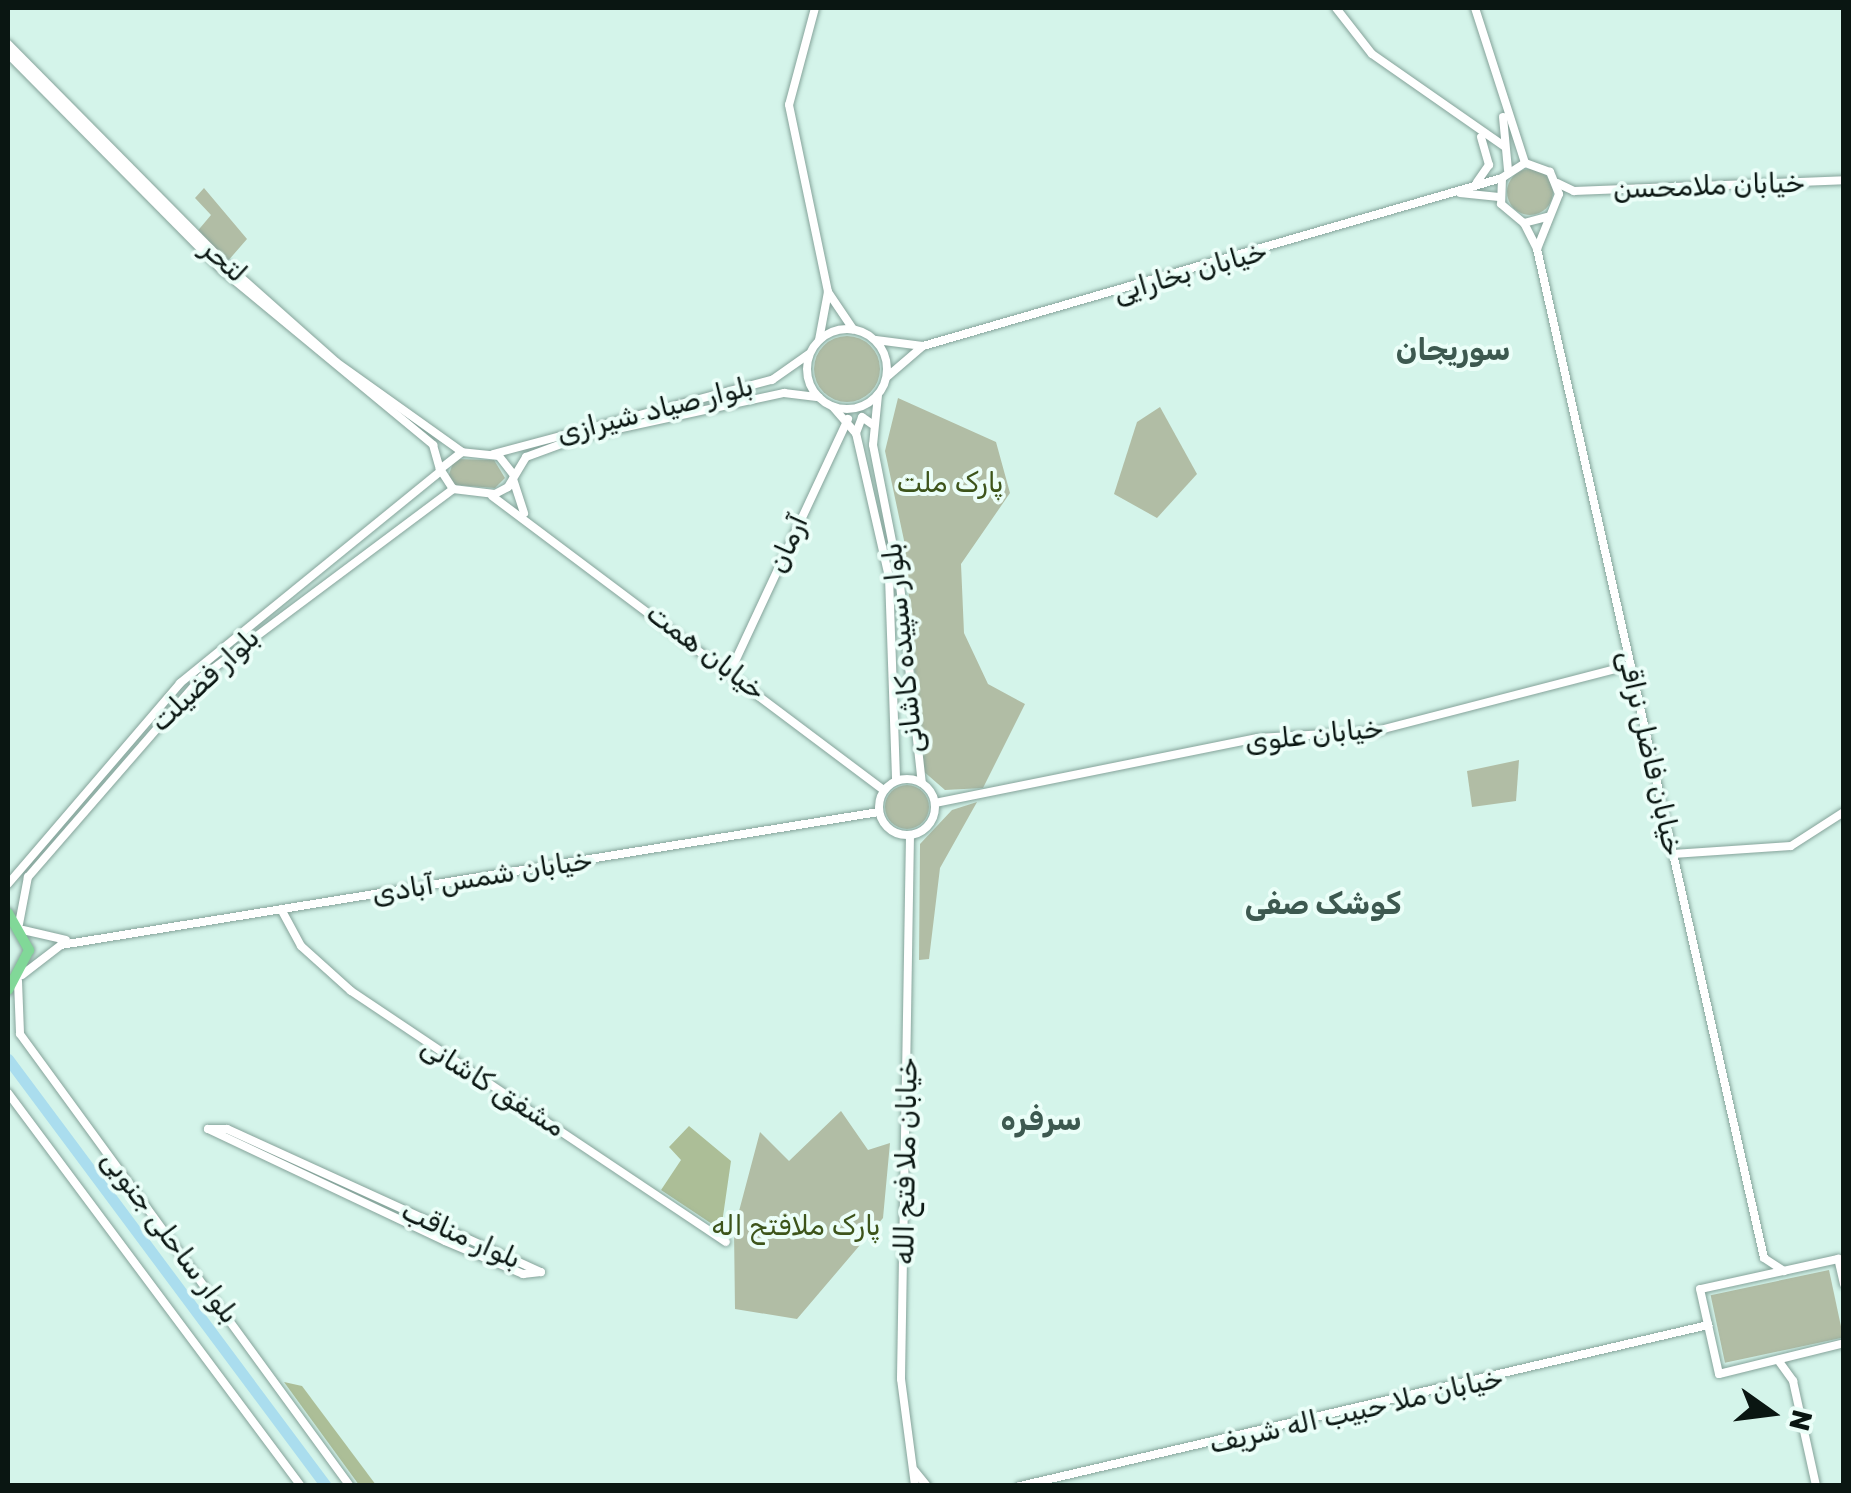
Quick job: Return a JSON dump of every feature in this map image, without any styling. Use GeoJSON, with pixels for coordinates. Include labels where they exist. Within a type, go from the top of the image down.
{"type":"FeatureCollection","features":[{"type":"Feature","properties":{"kind":"highway"},"geometry":{"type":"LineString","coordinates":[[8,914],[21,927],[20,978],[8,990]]}},
{"type":"Feature","properties":{"kind":"main road"},"geometry":{"type":"LineString","coordinates":[[815,8],[789,105],[828,292],[819,340],[810,354],[818,398],[834,407],[858,408],[878,395],[886,378],[876,340],[854,329],[828,292]]}},
{"type":"Feature","properties":{"kind":"main road"},"geometry":{"type":"LineString","coordinates":[[1336,8],[1362,45],[1482,137],[1504,146]]}},
{"type":"Feature","properties":{"kind":"main road"},"geometry":{"type":"LineString","coordinates":[[1475,8],[1503,112],[1525,163]]}},
{"type":"Feature","properties":{"kind":"main road","name":"لتحر"},"geometry":{"type":"LineString","coordinates":[[8,44],[167,212],[318,356],[433,445],[440,470],[453,489]]}},
{"type":"Feature","properties":{"kind":"main road","name":"لتحر"},"geometry":{"type":"LineString","coordinates":[[8,54],[138,178]]}},
{"type":"Feature","properties":{"kind":"main road"},"geometry":{"type":"LineString","coordinates":[[1503,112],[1505,174],[1499,197],[1524,222],[1547,217]]}},
{"type":"Feature","properties":{"kind":"main road"},"geometry":{"type":"LineString","coordinates":[[1472,186],[1489,165],[1482,137]]}},
{"type":"Feature","properties":{"kind":"main road"},"geometry":{"type":"LineString","coordinates":[[1505,174],[1525,163],[1545,167],[1557,184],[1574,192]]}},
{"type":"Feature","properties":{"kind":"main road","name":"خیابان بخارایی"},"geometry":{"type":"LineString","coordinates":[[876,340],[923,346],[1456,192],[1505,174]]}},
{"type":"Feature","properties":{"kind":"main road","name":"خیابان ملامحسن"},"geometry":{"type":"LineString","coordinates":[[1574,192],[1844,180]]}},
{"type":"Feature","properties":{"kind":"main road"},"geometry":{"type":"LineString","coordinates":[[1556,204],[1557,184]]}},
{"type":"Feature","properties":{"kind":"main road","name":"خیابان بخارایی"},"geometry":{"type":"LineString","coordinates":[[1456,192],[1499,197]]}},
{"type":"Feature","properties":{"kind":"main road"},"geometry":{"type":"LineString","coordinates":[[1537,249],[1547,217],[1556,204],[1574,192]]}},
{"type":"Feature","properties":{"kind":"main road","name":"لتحر"},"geometry":{"type":"LineString","coordinates":[[167,212],[336,362],[462,452]]}},
{"type":"Feature","properties":{"kind":"main road","name":"خیابان فاضل نراقی"},"geometry":{"type":"LineString","coordinates":[[1524,222],[1537,249],[1764,1258]]}},
{"type":"Feature","properties":{"kind":"main road"},"geometry":{"type":"LineString","coordinates":[[819,340],[854,329]]}},
{"type":"Feature","properties":{"kind":"main road","name":"خیابان بخارایی"},"geometry":{"type":"LineString","coordinates":[[886,378],[923,346]]}},
{"type":"Feature","properties":{"kind":"main road","name":"بلوار صیاد شیرازی"},"geometry":{"type":"LineString","coordinates":[[462,452],[493,454],[772,380],[810,354]]}},
{"type":"Feature","properties":{"kind":"main road","name":"بلوار صیاد شیرازی"},"geometry":{"type":"LineString","coordinates":[[488,494],[513,475],[526,457],[580,437],[784,393],[818,398]]}},
{"type":"Feature","properties":{"kind":"main road","name":"بلوار سپیده کاشانی"},"geometry":{"type":"LineString","coordinates":[[878,395],[872,424],[922,783]]}},
{"type":"Feature","properties":{"kind":"main road","name":"بلوار سپیده کاشانی"},"geometry":{"type":"LineString","coordinates":[[834,407],[856,433],[889,577],[896,781]]}},
{"type":"Feature","properties":{"kind":"main road"},"geometry":{"type":"LineString","coordinates":[[856,433],[862,417],[872,424]]}},
{"type":"Feature","properties":{"kind":"main road","name":"آرمان"},"geometry":{"type":"LineString","coordinates":[[730,670],[848,419]]}},
{"type":"Feature","properties":{"kind":"main road","name":"بلوار فضیلت"},"geometry":{"type":"LineString","coordinates":[[8,884],[198,673],[462,452]]}},
{"type":"Feature","properties":{"kind":"main road"},"geometry":{"type":"LineString","coordinates":[[493,454],[513,475],[526,516]]}},
{"type":"Feature","properties":{"kind":"main road"},"geometry":{"type":"LineString","coordinates":[[453,489],[488,494]]}},
{"type":"Feature","properties":{"kind":"main road","name":"بلوار فضیلت"},"geometry":{"type":"LineString","coordinates":[[21,927],[28,877],[198,673],[453,489]]}},
{"type":"Feature","properties":{"kind":"main road","name":"خیابان همت"},"geometry":{"type":"LineString","coordinates":[[488,494],[526,516],[884,790]]}},
{"type":"Feature","properties":{"kind":"main road","name":"خیابان علوی"},"geometry":{"type":"LineString","coordinates":[[935,803],[1258,738],[1376,731],[1630,665]]}},
{"type":"Feature","properties":{"kind":"main road"},"geometry":{"type":"LineString","coordinates":[[896,781],[922,783],[935,803],[929,824],[910,835],[894,832],[879,812],[884,790],[896,781]]}},
{"type":"Feature","properties":{"kind":"main road","name":"خیابان شمس آبادی"},"geometry":{"type":"LineString","coordinates":[[86,941],[879,812]]}},
{"type":"Feature","properties":{"kind":"main road"},"geometry":{"type":"LineString","coordinates":[[1673,854],[1791,846],[1844,812]]}},
{"type":"Feature","properties":{"kind":"main road","name":"خیابان ملا فتح الله"},"geometry":{"type":"LineString","coordinates":[[910,835],[901,1379],[915,1486]]}},
{"type":"Feature","properties":{"kind":"main road","name":"مشفق کاشانی"},"geometry":{"type":"LineString","coordinates":[[281,909],[300,946],[366,1002],[726,1242]]}},
{"type":"Feature","properties":{"kind":"main road"},"geometry":{"type":"LineString","coordinates":[[21,927],[86,941]]}},
{"type":"Feature","properties":{"kind":"main road"},"geometry":{"type":"LineString","coordinates":[[20,978],[51,950],[86,941]]}},
{"type":"Feature","properties":{"kind":"main road","name":"بلوار ساحلی جنوبی"},"geometry":{"type":"LineString","coordinates":[[20,978],[20,1034],[350,1486]]}},
{"type":"Feature","properties":{"kind":"main road","name":"بلوار ساحلی جنوبی"},"geometry":{"type":"LineString","coordinates":[[8,1094],[301,1486]]}},
{"type":"Feature","properties":{"kind":"main road","name":"بلوار مناقب"},"geometry":{"type":"LineString","coordinates":[[226,1129],[541,1272],[523,1274],[445,1242],[208,1130],[226,1129]]}},
{"type":"Feature","properties":{"kind":"main road"},"geometry":{"type":"LineString","coordinates":[[1754,1277],[1764,1258],[1784,1271]]}},
{"type":"Feature","properties":{"kind":"main road"},"geometry":{"type":"LineString","coordinates":[[1844,1284],[1838,1259],[1700,1289],[1719,1374],[1844,1343]]}},
{"type":"Feature","properties":{"kind":"main road","name":"خیابان ملا حبیب اله شریف"},"geometry":{"type":"LineString","coordinates":[[1020,1486],[1691,1336],[1708,1326]]}},
{"type":"Feature","properties":{"kind":"main road","name":"خیابان ملا حبیب اله شریف"},"geometry":{"type":"LineString","coordinates":[[1691,1336],[1711,1338]]}},
{"type":"Feature","properties":{"kind":"main road"},"geometry":{"type":"LineString","coordinates":[[1798,1356],[1793,1380],[1816,1486]]}},
{"type":"Feature","properties":{"kind":"main road"},"geometry":{"type":"LineString","coordinates":[[1778,1360],[1793,1380]]}},
{"type":"Feature","properties":{"kind":"main road"},"geometry":{"type":"LineString","coordinates":[[906,1486],[912,1468]]}},
{"type":"Feature","properties":{"kind":"main road"},"geometry":{"type":"LineString","coordinates":[[912,1468],[927,1486]]}},
{"type":"Feature","properties":{"kind":"green space"},"geometry":{"type":"Polygon","coordinates":[[[1530,169],[1546,176],[1553,192],[1546,208],[1530,215],[1514,208],[1507,192],[1514,176],[1530,169]]]}},
{"type":"Feature","properties":{"kind":"green space"},"geometry":{"type":"Polygon","coordinates":[[[204,188],[247,239],[227,262],[195,234],[211,215],[195,198],[204,188]]]}},
{"type":"Feature","properties":{"kind":"green space"},"geometry":{"type":"Polygon","coordinates":[[[847,336],[860,338],[870,346],[878,356],[878,382],[870,392],[860,400],[847,402],[834,400],[824,392],[816,382],[814,369],[816,356],[824,346],[834,338],[847,336]]]}},
{"type":"Feature","properties":{"kind":"green space","name":"پارک ملت"},"geometry":{"type":"Polygon","coordinates":[[[898,398],[996,442],[1010,493],[961,564],[964,633],[988,684],[1025,704],[983,788],[945,790],[922,770],[905,545],[885,451],[898,398]]]}},
{"type":"Feature","properties":{"kind":"green space"},"geometry":{"type":"Polygon","coordinates":[[[1160,407],[1197,474],[1157,518],[1114,494],[1137,422],[1160,407]]]}},
{"type":"Feature","properties":{"kind":"green space"},"geometry":{"type":"Polygon","coordinates":[[[454,459],[494,460],[505,478],[495,488],[455,485],[448,478],[454,459]]]}},
{"type":"Feature","properties":{"kind":"green space"},"geometry":{"type":"Polygon","coordinates":[[[1519,760],[1516,801],[1472,807],[1467,771],[1519,760]]]}},
{"type":"Feature","properties":{"kind":"green space"},"geometry":{"type":"Polygon","coordinates":[[[907,785],[922,792],[929,807],[922,822],[907,829],[892,822],[885,807],[892,792],[907,785]]]}},
{"type":"Feature","properties":{"kind":"green space"},"geometry":{"type":"Polygon","coordinates":[[[977,802],[940,868],[929,959],[919,960],[920,844],[952,810],[977,802]]]}},
{"type":"Feature","properties":{"kind":"green space","name":"پارک ملافتح اله"},"geometry":{"type":"Polygon","coordinates":[[[841,1111],[868,1150],[890,1143],[883,1218],[797,1319],[735,1309],[734,1230],[760,1132],[789,1161],[841,1111]]]}},
{"type":"Feature","properties":{"kind":"green space"},"geometry":{"type":"Polygon","coordinates":[[[689,1126],[731,1161],[721,1230],[661,1190],[681,1160],[669,1147],[689,1126]]]}},
{"type":"Feature","properties":{"kind":"green space"},"geometry":{"type":"Polygon","coordinates":[[[1829,1270],[1843,1337],[1725,1363],[1711,1295],[1829,1270]]]}},
{"type":"Feature","properties":{"kind":"green space"},"geometry":{"type":"Polygon","coordinates":[[[284,1382],[302,1386],[376,1485],[359,1485],[284,1382]]]}},
{"type":"Feature","properties":{"kind":"waterway"},"geometry":{"type":"LineString","coordinates":[[8,1059],[326,1486]]}},
{"type":"Feature","properties":{"kind":"district","name":"سوریجان"},"geometry":{"type":"Point","coordinates":[1453,350]}},
{"type":"Feature","properties":{"kind":"district","name":"کوشک صفی"},"geometry":{"type":"Point","coordinates":[1323,904]}},
{"type":"Feature","properties":{"kind":"district","name":"سرفره"},"geometry":{"type":"Point","coordinates":[1041,1120]}}]}
